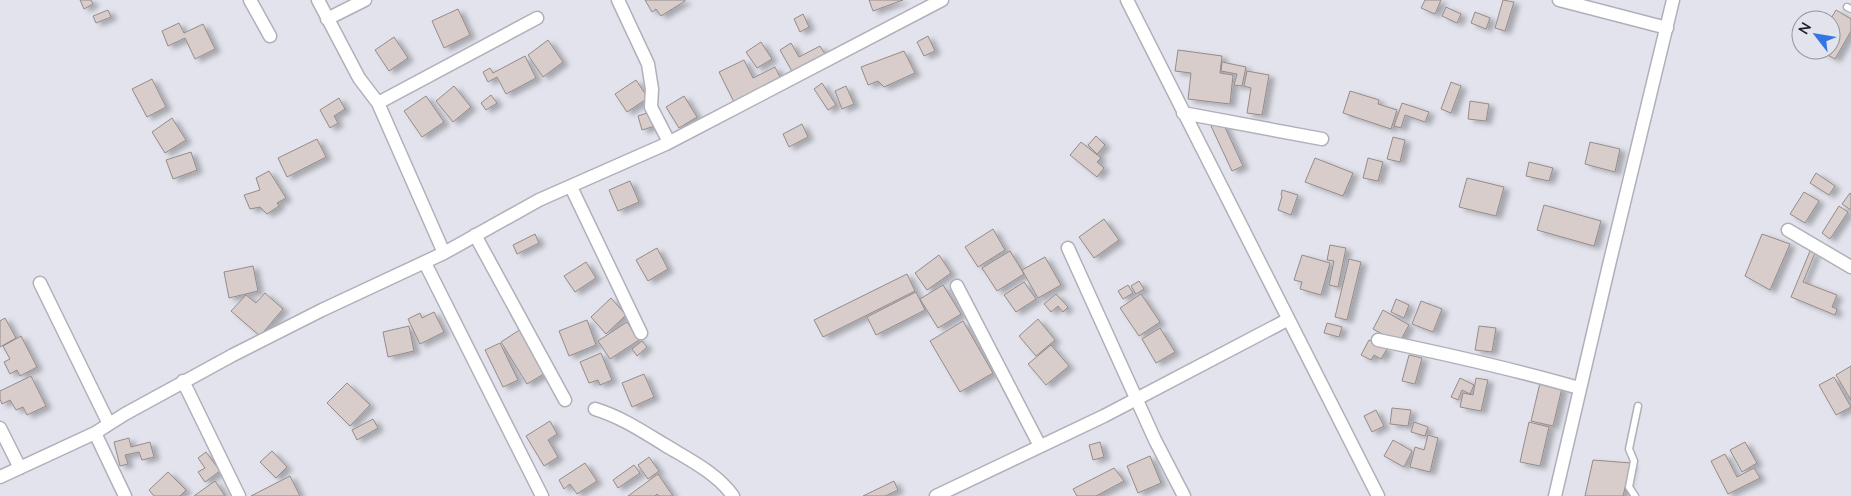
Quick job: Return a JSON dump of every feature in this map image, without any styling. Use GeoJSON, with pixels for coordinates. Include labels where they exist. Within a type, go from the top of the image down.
{"type":"FeatureCollection","features":[{"type":"Feature","properties":{"kind":"street"},"geometry":{"type":"LineString","coordinates":[[250,0],[270,36]]}},
{"type":"Feature","properties":{"kind":"street"},"geometry":{"type":"LineString","coordinates":[[318,0],[359,78],[378,103],[444,253]]}},
{"type":"Feature","properties":{"kind":"street"},"geometry":{"type":"LineString","coordinates":[[328,19],[365,0]]}},
{"type":"Feature","properties":{"kind":"street"},"geometry":{"type":"LineString","coordinates":[[618,0],[648,64],[652,89],[651,107],[669,142]]}},
{"type":"Feature","properties":{"kind":"street"},"geometry":{"type":"LineString","coordinates":[[0,477],[95,433],[183,381],[299,321],[425,263],[539,200],[669,142],[942,0]]}},
{"type":"Feature","properties":{"kind":"street"},"geometry":{"type":"LineString","coordinates":[[1127,0],[1262,266],[1287,320],[1378,496]]}},
{"type":"Feature","properties":{"kind":"street"},"geometry":{"type":"LineString","coordinates":[[1559,0],[1667,28]]}},
{"type":"Feature","properties":{"kind":"street"},"geometry":{"type":"LineString","coordinates":[[1555,496],[1579,388],[1673,0]]}},
{"type":"Feature","properties":{"kind":"street"},"geometry":{"type":"LineString","coordinates":[[378,103],[537,18]]}},
{"type":"Feature","properties":{"kind":"street"},"geometry":{"type":"LineString","coordinates":[[1183,113],[1322,139]]}},
{"type":"Feature","properties":{"kind":"street"},"geometry":{"type":"LineString","coordinates":[[571,187],[641,333]]}},
{"type":"Feature","properties":{"kind":"street"},"geometry":{"type":"LineString","coordinates":[[1788,230],[1851,267]]}},
{"type":"Feature","properties":{"kind":"street"},"geometry":{"type":"LineString","coordinates":[[475,235],[565,400]]}},
{"type":"Feature","properties":{"kind":"street"},"geometry":{"type":"LineString","coordinates":[[1068,248],[1136,399],[1184,496]]}},
{"type":"Feature","properties":{"kind":"street"},"geometry":{"type":"LineString","coordinates":[[425,263],[542,496]]}},
{"type":"Feature","properties":{"kind":"street"},"geometry":{"type":"LineString","coordinates":[[40,283],[109,424]]}},
{"type":"Feature","properties":{"kind":"street"},"geometry":{"type":"LineString","coordinates":[[957,286],[1040,446]]}},
{"type":"Feature","properties":{"kind":"street"},"geometry":{"type":"LineString","coordinates":[[936,496],[956,492],[1040,446],[1136,399],[1287,320]]}},
{"type":"Feature","properties":{"kind":"street"},"geometry":{"type":"LineString","coordinates":[[1378,340],[1448,354],[1535,375],[1579,388]]}},
{"type":"Feature","properties":{"kind":"street"},"geometry":{"type":"LineString","coordinates":[[183,381],[239,496]]}},
{"type":"Feature","properties":{"kind":"street"},"geometry":{"type":"LineString","coordinates":[[595,409],[627,422],[696,464],[716,478],[733,496]]}},
{"type":"Feature","properties":{"kind":"street"},"geometry":{"type":"LineString","coordinates":[[0,428],[20,468]]}},
{"type":"Feature","properties":{"kind":"street"},"geometry":{"type":"LineString","coordinates":[[95,433],[125,496]]}},
{"type":"Feature","properties":{"kind":"lane"},"geometry":{"type":"LineString","coordinates":[[1635,496],[1629,487],[1634,460],[1629,449],[1638,406]]}},
{"type":"Feature","properties":{"kind":"building"},"geometry":{"type":"Polygon","coordinates":[[[80,0],[91,0],[93,4],[84,9],[80,0]]]}},
{"type":"Feature","properties":{"kind":"building"},"geometry":{"type":"Polygon","coordinates":[[[645,0],[685,1],[661,16],[656,9],[652,12],[645,0]]]}},
{"type":"Feature","properties":{"kind":"building"},"geometry":{"type":"Polygon","coordinates":[[[869,0],[903,0],[873,11],[869,0]]]}},
{"type":"Feature","properties":{"kind":"building"},"geometry":{"type":"Polygon","coordinates":[[[1425,0],[1441,0],[1435,14],[1421,8],[1425,0]]]}},
{"type":"Feature","properties":{"kind":"building"},"geometry":{"type":"Polygon","coordinates":[[[1503,0],[1514,2],[1505,31],[1495,28],[1503,0]]]}},
{"type":"Feature","properties":{"kind":"building"},"geometry":{"type":"Polygon","coordinates":[[[1446,7],[1461,14],[1457,23],[1442,16],[1446,7]]]}},
{"type":"Feature","properties":{"kind":"building"},"geometry":{"type":"Polygon","coordinates":[[[458,9],[470,35],[444,48],[432,21],[458,9]]]}},
{"type":"Feature","properties":{"kind":"building"},"geometry":{"type":"Polygon","coordinates":[[[108,10],[111,17],[96,23],[93,16],[108,10]]]}},
{"type":"Feature","properties":{"kind":"building"},"geometry":{"type":"Polygon","coordinates":[[[1475,12],[1490,18],[1486,29],[1471,23],[1475,12]]]}},
{"type":"Feature","properties":{"kind":"building"},"geometry":{"type":"Polygon","coordinates":[[[1841,13],[1851,19],[1851,31],[1841,48],[1841,13]]]}},
{"type":"Feature","properties":{"kind":"building"},"geometry":{"type":"Polygon","coordinates":[[[803,14],[809,27],[800,32],[794,19],[803,14]]]}},
{"type":"Feature","properties":{"kind":"building"},"geometry":{"type":"Polygon","coordinates":[[[179,23],[184,33],[203,24],[215,49],[195,59],[185,38],[168,46],[162,31],[179,23]]]}},
{"type":"Feature","properties":{"kind":"building"},"geometry":{"type":"Polygon","coordinates":[[[928,36],[935,51],[924,56],[917,42],[928,36]]]}},
{"type":"Feature","properties":{"kind":"building"},"geometry":{"type":"Polygon","coordinates":[[[394,37],[408,58],[389,71],[375,50],[394,37]]]}},
{"type":"Feature","properties":{"kind":"building"},"geometry":{"type":"Polygon","coordinates":[[[548,40],[563,62],[543,77],[528,55],[548,40]]]}},
{"type":"Feature","properties":{"kind":"building"},"geometry":{"type":"Polygon","coordinates":[[[761,42],[772,59],[757,68],[746,52],[761,42]]]}},
{"type":"Feature","properties":{"kind":"building"},"geometry":{"type":"Polygon","coordinates":[[[791,43],[799,57],[820,46],[825,54],[793,73],[780,50],[791,43]]]}},
{"type":"Feature","properties":{"kind":"building"},"geometry":{"type":"Polygon","coordinates":[[[1178,50],[1222,56],[1220,73],[1233,75],[1230,104],[1188,99],[1191,73],[1175,71],[1178,50]]]}},
{"type":"Feature","properties":{"kind":"building"},"geometry":{"type":"Polygon","coordinates":[[[904,51],[915,73],[884,87],[878,81],[868,85],[861,67],[904,51]]]}},
{"type":"Feature","properties":{"kind":"building"},"geometry":{"type":"Polygon","coordinates":[[[525,56],[536,78],[506,94],[497,77],[488,82],[483,72],[490,68],[493,73],[525,56]]]}},
{"type":"Feature","properties":{"kind":"building"},"geometry":{"type":"Polygon","coordinates":[[[744,60],[753,78],[775,67],[781,79],[734,102],[719,72],[744,60]]]}},
{"type":"Feature","properties":{"kind":"building"},"geometry":{"type":"Polygon","coordinates":[[[1222,62],[1246,67],[1242,86],[1234,85],[1237,74],[1221,71],[1222,62]]]}},
{"type":"Feature","properties":{"kind":"building"},"geometry":{"type":"Polygon","coordinates":[[[1247,71],[1269,75],[1262,115],[1247,113],[1251,88],[1244,86],[1247,71]]]}},
{"type":"Feature","properties":{"kind":"building"},"geometry":{"type":"Polygon","coordinates":[[[152,79],[166,107],[147,117],[132,89],[152,79]]]}},
{"type":"Feature","properties":{"kind":"building"},"geometry":{"type":"Polygon","coordinates":[[[636,80],[648,98],[627,112],[615,94],[636,80]]]}},
{"type":"Feature","properties":{"kind":"building"},"geometry":{"type":"Polygon","coordinates":[[[1451,82],[1461,86],[1451,113],[1441,109],[1451,82]]]}},
{"type":"Feature","properties":{"kind":"building"},"geometry":{"type":"Polygon","coordinates":[[[822,83],[836,105],[828,110],[814,89],[822,83]]]}},
{"type":"Feature","properties":{"kind":"building"},"geometry":{"type":"Polygon","coordinates":[[[454,86],[471,107],[453,122],[436,101],[454,86]]]}},
{"type":"Feature","properties":{"kind":"building"},"geometry":{"type":"Polygon","coordinates":[[[846,86],[854,104],[842,109],[835,91],[846,86]]]}},
{"type":"Feature","properties":{"kind":"building"},"geometry":{"type":"Polygon","coordinates":[[[1350,91],[1379,100],[1378,104],[1397,110],[1391,129],[1343,113],[1350,91]]]}},
{"type":"Feature","properties":{"kind":"building"},"geometry":{"type":"Polygon","coordinates":[[[491,95],[497,103],[486,110],[481,103],[491,95]]]}},
{"type":"Feature","properties":{"kind":"building"},"geometry":{"type":"Polygon","coordinates":[[[426,96],[444,122],[422,137],[404,111],[426,96]]]}},
{"type":"Feature","properties":{"kind":"building"},"geometry":{"type":"Polygon","coordinates":[[[684,96],[697,117],[679,128],[666,107],[684,96]]]}},
{"type":"Feature","properties":{"kind":"building"},"geometry":{"type":"Polygon","coordinates":[[[339,98],[345,109],[334,116],[338,123],[330,128],[320,110],[339,98]]]}},
{"type":"Feature","properties":{"kind":"building"},"geometry":{"type":"Polygon","coordinates":[[[1470,101],[1489,104],[1486,121],[1468,119],[1470,101]]]}},
{"type":"Feature","properties":{"kind":"building"},"geometry":{"type":"Polygon","coordinates":[[[1402,103],[1429,112],[1425,122],[1405,115],[1401,128],[1394,126],[1402,103]]]}},
{"type":"Feature","properties":{"kind":"building"},"geometry":{"type":"Polygon","coordinates":[[[650,112],[655,126],[642,130],[638,116],[650,112]]]}},
{"type":"Feature","properties":{"kind":"building"},"geometry":{"type":"Polygon","coordinates":[[[172,118],[186,140],[165,153],[152,132],[172,118]]]}},
{"type":"Feature","properties":{"kind":"building"},"geometry":{"type":"Polygon","coordinates":[[[1222,121],[1243,166],[1232,171],[1211,126],[1222,121]]]}},
{"type":"Feature","properties":{"kind":"building"},"geometry":{"type":"Polygon","coordinates":[[[802,124],[808,137],[789,147],[783,134],[802,124]]]}},
{"type":"Feature","properties":{"kind":"building"},"geometry":{"type":"Polygon","coordinates":[[[1096,136],[1105,145],[1097,154],[1088,145],[1096,136]]]}},
{"type":"Feature","properties":{"kind":"building"},"geometry":{"type":"Polygon","coordinates":[[[1393,137],[1405,140],[1400,162],[1387,159],[1393,137]]]}},
{"type":"Feature","properties":{"kind":"building"},"geometry":{"type":"Polygon","coordinates":[[[317,139],[326,157],[287,177],[278,158],[317,139]]]}},
{"type":"Feature","properties":{"kind":"building"},"geometry":{"type":"Polygon","coordinates":[[[1081,142],[1101,158],[1097,162],[1104,168],[1097,177],[1070,155],[1081,142]]]}},
{"type":"Feature","properties":{"kind":"building"},"geometry":{"type":"Polygon","coordinates":[[[1590,142],[1620,149],[1615,172],[1585,164],[1590,142]]]}},
{"type":"Feature","properties":{"kind":"building"},"geometry":{"type":"Polygon","coordinates":[[[191,152],[197,170],[173,179],[166,160],[191,152]]]}},
{"type":"Feature","properties":{"kind":"building"},"geometry":{"type":"Polygon","coordinates":[[[1315,158],[1353,173],[1343,196],[1305,182],[1315,158]]]}},
{"type":"Feature","properties":{"kind":"building"},"geometry":{"type":"Polygon","coordinates":[[[1368,158],[1383,162],[1378,181],[1363,178],[1368,158]]]}},
{"type":"Feature","properties":{"kind":"building"},"geometry":{"type":"Polygon","coordinates":[[[1529,162],[1553,168],[1549,181],[1526,176],[1529,162]]]}},
{"type":"Feature","properties":{"kind":"building"},"geometry":{"type":"Polygon","coordinates":[[[269,171],[286,198],[277,203],[279,206],[267,214],[260,207],[250,209],[244,195],[260,190],[256,178],[269,171]]]}},
{"type":"Feature","properties":{"kind":"building"},"geometry":{"type":"Polygon","coordinates":[[[1816,173],[1835,186],[1829,195],[1810,183],[1816,173]]]}},
{"type":"Feature","properties":{"kind":"building"},"geometry":{"type":"Polygon","coordinates":[[[1467,178],[1504,187],[1496,216],[1459,207],[1467,178]]]}},
{"type":"Feature","properties":{"kind":"building"},"geometry":{"type":"Polygon","coordinates":[[[630,181],[639,202],[618,211],[609,190],[630,181]]]}},
{"type":"Feature","properties":{"kind":"building"},"geometry":{"type":"Polygon","coordinates":[[[1282,190],[1298,195],[1291,215],[1278,210],[1282,190]]]}},
{"type":"Feature","properties":{"kind":"building"},"geometry":{"type":"Polygon","coordinates":[[[1804,192],[1819,201],[1805,223],[1790,214],[1804,192]]]}},
{"type":"Feature","properties":{"kind":"building"},"geometry":{"type":"Polygon","coordinates":[[[1851,194],[1851,210],[1842,204],[1851,194]]]}},
{"type":"Feature","properties":{"kind":"building"},"geometry":{"type":"Polygon","coordinates":[[[1544,205],[1601,221],[1594,246],[1537,230],[1544,205]]]}},
{"type":"Feature","properties":{"kind":"building"},"geometry":{"type":"Polygon","coordinates":[[[1839,206],[1848,212],[1830,239],[1822,233],[1839,206]]]}},
{"type":"Feature","properties":{"kind":"building"},"geometry":{"type":"Polygon","coordinates":[[[1104,219],[1119,240],[1094,258],[1079,237],[1104,219]]]}},
{"type":"Feature","properties":{"kind":"building"},"geometry":{"type":"Polygon","coordinates":[[[993,229],[1005,250],[978,267],[965,247],[993,229]]]}},
{"type":"Feature","properties":{"kind":"building"},"geometry":{"type":"Polygon","coordinates":[[[535,234],[539,243],[517,254],[513,245],[535,234]]]}},
{"type":"Feature","properties":{"kind":"building"},"geometry":{"type":"Polygon","coordinates":[[[1762,234],[1790,244],[1770,290],[1745,276],[1762,234]]]}},
{"type":"Feature","properties":{"kind":"building"},"geometry":{"type":"Polygon","coordinates":[[[1330,245],[1346,248],[1338,287],[1329,285],[1334,261],[1327,260],[1330,245]]]}},
{"type":"Feature","properties":{"kind":"building"},"geometry":{"type":"Polygon","coordinates":[[[657,248],[668,269],[648,281],[636,260],[657,248]]]}},
{"type":"Feature","properties":{"kind":"building"},"geometry":{"type":"Polygon","coordinates":[[[1010,251],[1024,274],[997,291],[982,268],[1010,251]]]}},
{"type":"Feature","properties":{"kind":"building"},"geometry":{"type":"Polygon","coordinates":[[[1810,251],[1815,253],[1803,282],[1837,295],[1832,307],[1837,309],[1835,315],[1791,297],[1810,251]]]}},
{"type":"Feature","properties":{"kind":"building"},"geometry":{"type":"Polygon","coordinates":[[[939,255],[951,273],[927,290],[915,273],[939,255]]]}},
{"type":"Feature","properties":{"kind":"building"},"geometry":{"type":"Polygon","coordinates":[[[1302,255],[1330,263],[1321,295],[1300,289],[1302,282],[1294,280],[1302,255]]]}},
{"type":"Feature","properties":{"kind":"building"},"geometry":{"type":"Polygon","coordinates":[[[1045,257],[1061,285],[1038,298],[1022,270],[1045,257]]]}},
{"type":"Feature","properties":{"kind":"building"},"geometry":{"type":"Polygon","coordinates":[[[1349,259],[1361,262],[1347,320],[1335,317],[1349,259]]]}},
{"type":"Feature","properties":{"kind":"building"},"geometry":{"type":"Polygon","coordinates":[[[586,262],[596,278],[575,292],[564,276],[586,262]]]}},
{"type":"Feature","properties":{"kind":"building"},"geometry":{"type":"Polygon","coordinates":[[[253,266],[258,291],[229,298],[224,272],[253,266]]]}},
{"type":"Feature","properties":{"kind":"building"},"geometry":{"type":"Polygon","coordinates":[[[907,274],[915,291],[823,337],[814,320],[907,274]]]}},
{"type":"Feature","properties":{"kind":"building"},"geometry":{"type":"Polygon","coordinates":[[[1139,281],[1144,289],[1136,294],[1131,286],[1139,281]]]}},
{"type":"Feature","properties":{"kind":"building"},"geometry":{"type":"Polygon","coordinates":[[[1024,282],[1036,299],[1016,312],[1004,295],[1024,282]]]}},
{"type":"Feature","properties":{"kind":"building"},"geometry":{"type":"Polygon","coordinates":[[[943,285],[961,314],[938,328],[920,299],[943,285]]]}},
{"type":"Feature","properties":{"kind":"building"},"geometry":{"type":"Polygon","coordinates":[[[1128,285],[1133,293],[1123,299],[1118,291],[1128,285]]]}},
{"type":"Feature","properties":{"kind":"building"},"geometry":{"type":"Polygon","coordinates":[[[916,292],[925,310],[876,335],[867,317],[916,292]]]}},
{"type":"Feature","properties":{"kind":"building"},"geometry":{"type":"Polygon","coordinates":[[[265,293],[283,309],[260,336],[231,311],[246,295],[256,303],[265,293]]]}},
{"type":"Feature","properties":{"kind":"building"},"geometry":{"type":"Polygon","coordinates":[[[1056,294],[1068,307],[1063,312],[1058,306],[1051,312],[1044,304],[1056,294]]]}},
{"type":"Feature","properties":{"kind":"building"},"geometry":{"type":"Polygon","coordinates":[[[1141,294],[1160,322],[1139,336],[1120,308],[1141,294]]]}},
{"type":"Feature","properties":{"kind":"building"},"geometry":{"type":"Polygon","coordinates":[[[611,298],[626,315],[606,334],[591,317],[611,298]]]}},
{"type":"Feature","properties":{"kind":"building"},"geometry":{"type":"Polygon","coordinates":[[[1396,299],[1409,305],[1404,318],[1391,312],[1396,299]]]}},
{"type":"Feature","properties":{"kind":"building"},"geometry":{"type":"Polygon","coordinates":[[[1421,301],[1442,309],[1433,332],[1412,324],[1421,301]]]}},
{"type":"Feature","properties":{"kind":"building"},"geometry":{"type":"Polygon","coordinates":[[[1383,310],[1409,325],[1399,343],[1373,329],[1383,310]]]}},
{"type":"Feature","properties":{"kind":"building"},"geometry":{"type":"Polygon","coordinates":[[[434,312],[444,332],[420,344],[408,319],[420,313],[422,318],[434,312]]]}},
{"type":"Feature","properties":{"kind":"building"},"geometry":{"type":"Polygon","coordinates":[[[5,318],[16,338],[0,347],[0,321],[5,318]]]}},
{"type":"Feature","properties":{"kind":"building"},"geometry":{"type":"Polygon","coordinates":[[[1038,319],[1055,340],[1036,356],[1019,336],[1038,319]]]}},
{"type":"Feature","properties":{"kind":"building"},"geometry":{"type":"Polygon","coordinates":[[[587,320],[596,345],[569,356],[559,331],[587,320]]]}},
{"type":"Feature","properties":{"kind":"building"},"geometry":{"type":"Polygon","coordinates":[[[963,321],[993,373],[960,392],[930,341],[963,321]]]}},
{"type":"Feature","properties":{"kind":"building"},"geometry":{"type":"Polygon","coordinates":[[[627,322],[639,340],[610,359],[598,341],[627,322]]]}},
{"type":"Feature","properties":{"kind":"building"},"geometry":{"type":"Polygon","coordinates":[[[1327,323],[1342,327],[1339,337],[1324,333],[1327,323]]]}},
{"type":"Feature","properties":{"kind":"building"},"geometry":{"type":"Polygon","coordinates":[[[409,326],[414,351],[388,357],[383,332],[409,326]]]}},
{"type":"Feature","properties":{"kind":"building"},"geometry":{"type":"Polygon","coordinates":[[[1479,326],[1496,328],[1492,352],[1475,350],[1479,326]]]}},
{"type":"Feature","properties":{"kind":"building"},"geometry":{"type":"Polygon","coordinates":[[[1160,328],[1175,352],[1156,363],[1142,339],[1160,328]]]}},
{"type":"Feature","properties":{"kind":"building"},"geometry":{"type":"Polygon","coordinates":[[[521,329],[547,372],[527,384],[501,342],[521,329]]]}},
{"type":"Feature","properties":{"kind":"building"},"geometry":{"type":"Polygon","coordinates":[[[21,336],[37,367],[20,376],[17,370],[10,374],[4,362],[10,359],[3,346],[21,336]]]}},
{"type":"Feature","properties":{"kind":"building"},"geometry":{"type":"Polygon","coordinates":[[[1369,340],[1387,349],[1381,359],[1374,355],[1371,360],[1361,355],[1369,340]]]}},
{"type":"Feature","properties":{"kind":"building"},"geometry":{"type":"Polygon","coordinates":[[[642,341],[647,347],[637,356],[632,349],[642,341]]]}},
{"type":"Feature","properties":{"kind":"building"},"geometry":{"type":"Polygon","coordinates":[[[500,343],[518,380],[503,387],[485,350],[500,343]]]}},
{"type":"Feature","properties":{"kind":"building"},"geometry":{"type":"Polygon","coordinates":[[[1051,345],[1069,366],[1046,385],[1028,364],[1051,345]]]}},
{"type":"Feature","properties":{"kind":"building"},"geometry":{"type":"Polygon","coordinates":[[[601,353],[612,380],[600,385],[598,380],[589,383],[580,362],[601,353]]]}},
{"type":"Feature","properties":{"kind":"building"},"geometry":{"type":"Polygon","coordinates":[[[1409,355],[1422,358],[1415,384],[1402,381],[1409,355]]]}},
{"type":"Feature","properties":{"kind":"building"},"geometry":{"type":"Polygon","coordinates":[[[1851,366],[1851,400],[1836,375],[1851,366]]]}},
{"type":"Feature","properties":{"kind":"building"},"geometry":{"type":"Polygon","coordinates":[[[644,374],[654,397],[632,407],[622,383],[644,374]]]}},
{"type":"Feature","properties":{"kind":"building"},"geometry":{"type":"Polygon","coordinates":[[[31,376],[46,406],[27,415],[23,407],[16,410],[10,400],[2,404],[0,391],[31,376]]]}},
{"type":"Feature","properties":{"kind":"building"},"geometry":{"type":"Polygon","coordinates":[[[1834,377],[1851,407],[1836,415],[1819,385],[1834,377]]]}},
{"type":"Feature","properties":{"kind":"building"},"geometry":{"type":"Polygon","coordinates":[[[1460,378],[1474,385],[1470,394],[1462,390],[1458,400],[1451,397],[1460,378]]]}},
{"type":"Feature","properties":{"kind":"building"},"geometry":{"type":"Polygon","coordinates":[[[1476,378],[1488,380],[1481,411],[1460,407],[1463,393],[1473,395],[1476,378]]]}},
{"type":"Feature","properties":{"kind":"building"},"geometry":{"type":"Polygon","coordinates":[[[347,383],[370,405],[350,426],[327,403],[347,383]]]}},
{"type":"Feature","properties":{"kind":"building"},"geometry":{"type":"Polygon","coordinates":[[[1540,383],[1562,388],[1553,426],[1531,421],[1540,383]]]}},
{"type":"Feature","properties":{"kind":"building"},"geometry":{"type":"Polygon","coordinates":[[[1392,408],[1411,410],[1408,426],[1390,424],[1392,408]]]}},
{"type":"Feature","properties":{"kind":"building"},"geometry":{"type":"Polygon","coordinates":[[[1376,410],[1384,426],[1372,432],[1364,416],[1376,410]]]}},
{"type":"Feature","properties":{"kind":"building"},"geometry":{"type":"Polygon","coordinates":[[[373,419],[378,428],[357,440],[352,430],[373,419]]]}},
{"type":"Feature","properties":{"kind":"building"},"geometry":{"type":"Polygon","coordinates":[[[550,421],[557,434],[548,440],[558,457],[544,466],[526,436],[550,421]]]}},
{"type":"Feature","properties":{"kind":"building"},"geometry":{"type":"Polygon","coordinates":[[[1414,422],[1428,427],[1425,436],[1411,432],[1414,422]]]}},
{"type":"Feature","properties":{"kind":"building"},"geometry":{"type":"Polygon","coordinates":[[[1529,422],[1549,427],[1540,466],[1520,462],[1529,422]]]}},
{"type":"Feature","properties":{"kind":"building"},"geometry":{"type":"Polygon","coordinates":[[[1428,435],[1438,438],[1430,472],[1410,467],[1415,447],[1424,450],[1428,435]]]}},
{"type":"Feature","properties":{"kind":"building"},"geometry":{"type":"Polygon","coordinates":[[[129,438],[131,447],[150,442],[154,457],[142,460],[139,452],[125,455],[128,464],[120,466],[114,442],[129,438]]]}},
{"type":"Feature","properties":{"kind":"building"},"geometry":{"type":"Polygon","coordinates":[[[1393,440],[1412,451],[1404,467],[1384,456],[1393,440]]]}},
{"type":"Feature","properties":{"kind":"building"},"geometry":{"type":"Polygon","coordinates":[[[1100,442],[1104,457],[1093,460],[1089,445],[1100,442]]]}},
{"type":"Feature","properties":{"kind":"building"},"geometry":{"type":"Polygon","coordinates":[[[1745,442],[1757,463],[1742,472],[1730,450],[1745,442]]]}},
{"type":"Feature","properties":{"kind":"building"},"geometry":{"type":"Polygon","coordinates":[[[272,451],[287,467],[276,478],[260,462],[272,451]]]}},
{"type":"Feature","properties":{"kind":"building"},"geometry":{"type":"Polygon","coordinates":[[[206,452],[220,471],[205,482],[198,472],[205,468],[198,458],[206,452]]]}},
{"type":"Feature","properties":{"kind":"building"},"geometry":{"type":"Polygon","coordinates":[[[1725,454],[1737,477],[1754,468],[1760,478],[1728,494],[1711,461],[1725,454]]]}},
{"type":"Feature","properties":{"kind":"building"},"geometry":{"type":"Polygon","coordinates":[[[1150,456],[1161,483],[1138,493],[1127,466],[1150,456]]]}},
{"type":"Feature","properties":{"kind":"building"},"geometry":{"type":"Polygon","coordinates":[[[649,457],[659,471],[648,479],[638,465],[649,457]]]}},
{"type":"Feature","properties":{"kind":"building"},"geometry":{"type":"Polygon","coordinates":[[[1593,460],[1631,463],[1623,496],[1585,496],[1593,460]]]}},
{"type":"Feature","properties":{"kind":"building"},"geometry":{"type":"Polygon","coordinates":[[[585,463],[597,481],[577,494],[570,484],[564,489],[559,480],[585,463]]]}},
{"type":"Feature","properties":{"kind":"building"},"geometry":{"type":"Polygon","coordinates":[[[634,465],[640,473],[618,488],[613,480],[634,465]]]}},
{"type":"Feature","properties":{"kind":"building"},"geometry":{"type":"Polygon","coordinates":[[[1114,468],[1124,481],[1096,496],[1077,496],[1073,489],[1114,468]]]}},
{"type":"Feature","properties":{"kind":"building"},"geometry":{"type":"Polygon","coordinates":[[[168,472],[186,490],[180,496],[154,496],[149,490],[168,472]]]}},
{"type":"Feature","properties":{"kind":"building"},"geometry":{"type":"Polygon","coordinates":[[[658,474],[673,496],[659,496],[657,494],[655,496],[628,496],[658,474]]]}},
{"type":"Feature","properties":{"kind":"building"},"geometry":{"type":"Polygon","coordinates":[[[290,476],[300,496],[251,496],[290,476]]]}},
{"type":"Feature","properties":{"kind":"building"},"geometry":{"type":"Polygon","coordinates":[[[215,481],[225,496],[194,496],[215,481]]]}},
{"type":"Feature","properties":{"kind":"building"},"geometry":{"type":"Polygon","coordinates":[[[894,481],[898,490],[885,496],[863,496],[894,481]]]}}]}
